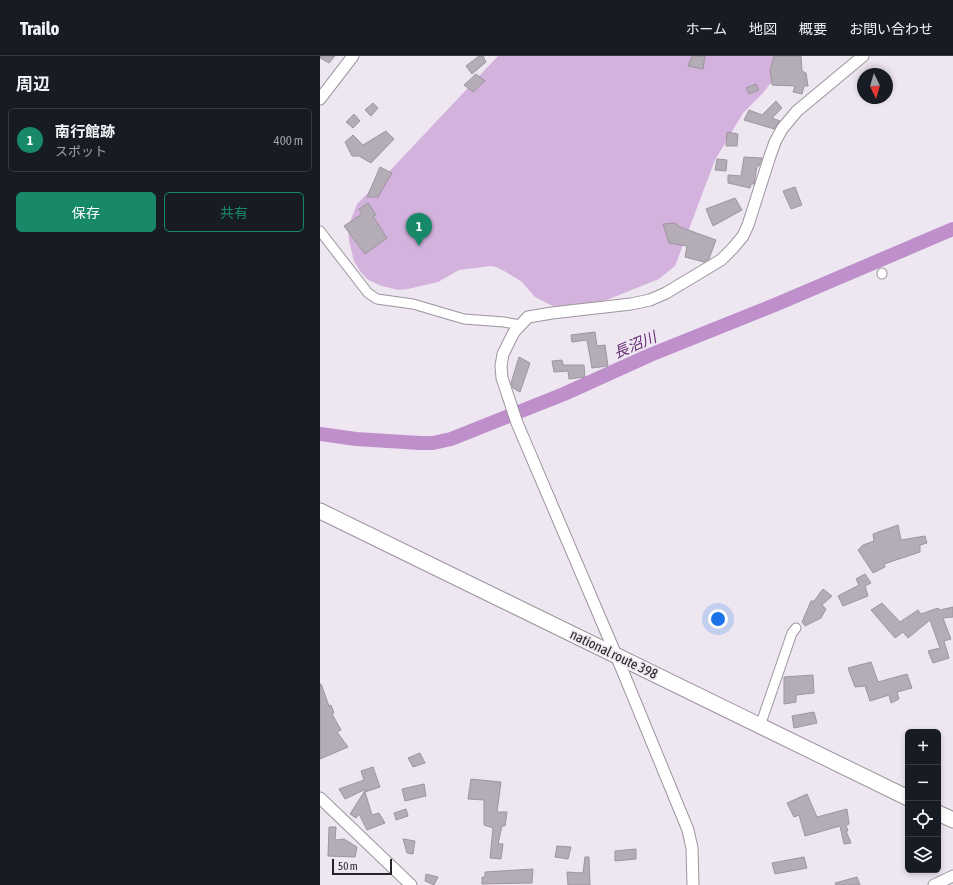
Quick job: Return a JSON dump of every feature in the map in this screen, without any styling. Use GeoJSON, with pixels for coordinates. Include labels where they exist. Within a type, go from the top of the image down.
{"type":"FeatureCollection","features":[{"type":"Feature","properties":{"kind":"highway","name":"national route 398"},"geometry":{"type":"LineString","coordinates":[[320,511],[905,797]]}},
{"type":"Feature","properties":{"kind":"highway"},"geometry":{"type":"LineString","coordinates":[[941,814],[953,820]]}},
{"type":"Feature","properties":{"kind":"street"},"geometry":{"type":"LineString","coordinates":[[320,99],[354,56]]}},
{"type":"Feature","properties":{"kind":"street"},"geometry":{"type":"LineString","coordinates":[[693,885],[692,848],[688,830],[616,655],[517,423],[502,378],[501,366],[503,354],[514,332],[528,317],[631,304],[650,300],[666,293],[722,260],[743,236],[775,142],[782,129],[797,111],[863,56]]}},
{"type":"Feature","properties":{"kind":"street"},"geometry":{"type":"LineString","coordinates":[[320,231],[368,292],[377,299],[413,304],[464,319],[504,322],[520,325]]}},
{"type":"Feature","properties":{"kind":"street"},"geometry":{"type":"LineString","coordinates":[[760,726],[792,633],[796,628]]}},
{"type":"Feature","properties":{"kind":"street"},"geometry":{"type":"LineString","coordinates":[[320,798],[411,885]]}},
{"type":"Feature","properties":{"kind":"street"},"geometry":{"type":"LineString","coordinates":[[934,885],[953,876]]}},
{"type":"Feature","properties":{"kind":"shaded area"},"geometry":{"type":"Polygon","coordinates":[[[498,56],[778,56],[773,80],[763,93],[743,113],[715,160],[675,266],[659,279],[584,309],[568,311],[553,306],[535,297],[522,282],[506,272],[491,266],[459,270],[438,282],[408,289],[398,290],[382,286],[368,280],[354,261],[349,241],[348,227],[357,204],[498,56]]]}},
{"type":"Feature","properties":{"kind":"building"},"geometry":{"type":"Polygon","coordinates":[[[320,56],[335,56],[329,63],[320,58],[320,56]]]}},
{"type":"Feature","properties":{"kind":"building"},"geometry":{"type":"Polygon","coordinates":[[[479,56],[483,56],[486,62],[472,74],[466,66],[479,56]]]}},
{"type":"Feature","properties":{"kind":"building"},"geometry":{"type":"Polygon","coordinates":[[[692,56],[705,56],[703,69],[688,66],[692,56]]]}},
{"type":"Feature","properties":{"kind":"building"},"geometry":{"type":"Polygon","coordinates":[[[774,56],[801,56],[802,71],[806,73],[808,86],[804,86],[802,94],[793,92],[795,86],[772,85],[770,70],[774,56]]]}},
{"type":"Feature","properties":{"kind":"building"},"geometry":{"type":"Polygon","coordinates":[[[476,74],[485,81],[473,92],[464,85],[476,74]]]}},
{"type":"Feature","properties":{"kind":"building"},"geometry":{"type":"Polygon","coordinates":[[[756,84],[759,90],[749,94],[746,88],[756,84]]]}},
{"type":"Feature","properties":{"kind":"building"},"geometry":{"type":"Polygon","coordinates":[[[776,101],[782,108],[772,118],[780,121],[774,129],[744,120],[749,110],[762,115],[776,101]]]}},
{"type":"Feature","properties":{"kind":"building"},"geometry":{"type":"Polygon","coordinates":[[[373,103],[378,108],[371,116],[365,110],[373,103]]]}},
{"type":"Feature","properties":{"kind":"building"},"geometry":{"type":"Polygon","coordinates":[[[354,114],[360,121],[353,128],[346,122],[354,114]]]}},
{"type":"Feature","properties":{"kind":"building"},"geometry":{"type":"Polygon","coordinates":[[[386,131],[394,139],[371,163],[359,156],[352,156],[345,142],[353,135],[363,145],[386,131]]]}},
{"type":"Feature","properties":{"kind":"building"},"geometry":{"type":"Polygon","coordinates":[[[727,132],[738,134],[737,146],[726,146],[727,132]]]}},
{"type":"Feature","properties":{"kind":"building"},"geometry":{"type":"Polygon","coordinates":[[[744,157],[762,158],[759,166],[757,166],[754,184],[751,184],[750,188],[728,183],[728,175],[741,176],[744,157]]]}},
{"type":"Feature","properties":{"kind":"building"},"geometry":{"type":"Polygon","coordinates":[[[717,159],[727,160],[726,171],[715,170],[717,159]]]}},
{"type":"Feature","properties":{"kind":"building"},"geometry":{"type":"Polygon","coordinates":[[[380,167],[392,173],[378,197],[367,197],[380,167]]]}},
{"type":"Feature","properties":{"kind":"building"},"geometry":{"type":"Polygon","coordinates":[[[795,187],[802,205],[791,209],[783,191],[795,187]]]}},
{"type":"Feature","properties":{"kind":"building"},"geometry":{"type":"Polygon","coordinates":[[[735,198],[742,210],[713,226],[706,209],[735,198]]]}},
{"type":"Feature","properties":{"kind":"building"},"geometry":{"type":"Polygon","coordinates":[[[368,203],[376,215],[373,216],[387,238],[365,254],[344,226],[362,214],[359,209],[368,203]]]}},
{"type":"Feature","properties":{"kind":"building"},"geometry":{"type":"Polygon","coordinates":[[[675,223],[680,227],[716,240],[709,259],[704,262],[685,257],[687,246],[669,243],[663,224],[675,223]]]}},
{"type":"Feature","properties":{"kind":"building"},"geometry":{"type":"Polygon","coordinates":[[[595,332],[597,346],[605,345],[608,366],[592,368],[587,340],[572,342],[571,335],[595,332]]]}},
{"type":"Feature","properties":{"kind":"building"},"geometry":{"type":"Polygon","coordinates":[[[519,357],[530,363],[520,392],[513,388],[511,383],[519,357]]]}},
{"type":"Feature","properties":{"kind":"building"},"geometry":{"type":"Polygon","coordinates":[[[562,360],[563,365],[584,365],[585,377],[569,379],[568,371],[554,372],[552,361],[562,360]]]}},
{"type":"Feature","properties":{"kind":"building"},"geometry":{"type":"Polygon","coordinates":[[[898,525],[901,540],[925,536],[927,543],[920,545],[920,552],[884,564],[885,567],[873,573],[858,550],[863,545],[874,541],[873,534],[898,525]]]}},
{"type":"Feature","properties":{"kind":"building"},"geometry":{"type":"Polygon","coordinates":[[[865,574],[871,583],[865,586],[868,596],[843,606],[838,596],[859,585],[856,579],[865,574]]]}},
{"type":"Feature","properties":{"kind":"building"},"geometry":{"type":"Polygon","coordinates":[[[823,589],[832,596],[822,605],[826,609],[821,618],[805,626],[802,622],[811,601],[814,601],[823,589]]]}},
{"type":"Feature","properties":{"kind":"building"},"geometry":{"type":"Polygon","coordinates":[[[882,603],[900,622],[918,610],[921,614],[938,608],[940,610],[953,607],[953,617],[943,618],[951,639],[944,641],[949,658],[933,663],[928,651],[940,648],[930,620],[908,638],[903,632],[895,638],[871,610],[882,603]]]}},
{"type":"Feature","properties":{"kind":"building"},"geometry":{"type":"Polygon","coordinates":[[[871,662],[878,682],[907,674],[912,688],[897,692],[899,699],[891,703],[889,695],[870,701],[865,686],[855,687],[848,668],[871,662]]]}},
{"type":"Feature","properties":{"kind":"building"},"geometry":{"type":"Polygon","coordinates":[[[813,675],[814,693],[796,695],[796,702],[784,704],[784,677],[813,675]]]}},
{"type":"Feature","properties":{"kind":"building"},"geometry":{"type":"Polygon","coordinates":[[[320,684],[329,706],[331,705],[334,713],[332,714],[341,730],[337,732],[348,747],[320,759],[320,684]]]}},
{"type":"Feature","properties":{"kind":"building"},"geometry":{"type":"Polygon","coordinates":[[[814,712],[817,723],[794,728],[792,716],[814,712]]]}},
{"type":"Feature","properties":{"kind":"building"},"geometry":{"type":"Polygon","coordinates":[[[420,753],[425,763],[413,767],[408,758],[420,753]]]}},
{"type":"Feature","properties":{"kind":"building"},"geometry":{"type":"Polygon","coordinates":[[[373,767],[380,787],[365,792],[372,815],[379,813],[385,823],[367,830],[359,814],[356,818],[350,814],[366,789],[345,799],[339,789],[364,780],[361,771],[373,767]]]}},
{"type":"Feature","properties":{"kind":"building"},"geometry":{"type":"Polygon","coordinates":[[[471,779],[501,782],[497,812],[507,812],[505,826],[502,826],[498,844],[503,844],[501,859],[490,858],[493,828],[484,825],[484,800],[468,799],[471,779]]]}},
{"type":"Feature","properties":{"kind":"building"},"geometry":{"type":"Polygon","coordinates":[[[424,784],[426,796],[405,801],[402,789],[424,784]]]}},
{"type":"Feature","properties":{"kind":"building"},"geometry":{"type":"Polygon","coordinates":[[[807,794],[817,817],[847,809],[849,824],[846,825],[848,831],[846,831],[851,843],[844,844],[840,826],[805,836],[799,815],[794,817],[787,803],[807,794]]]}},
{"type":"Feature","properties":{"kind":"building"},"geometry":{"type":"Polygon","coordinates":[[[406,809],[408,816],[396,820],[394,813],[406,809]]]}},
{"type":"Feature","properties":{"kind":"building"},"geometry":{"type":"Polygon","coordinates":[[[329,827],[336,827],[335,840],[344,839],[357,847],[355,857],[328,856],[329,827]]]}},
{"type":"Feature","properties":{"kind":"building"},"geometry":{"type":"Polygon","coordinates":[[[403,839],[415,841],[413,854],[407,853],[403,839]]]}},
{"type":"Feature","properties":{"kind":"building"},"geometry":{"type":"Polygon","coordinates":[[[557,846],[571,847],[568,859],[555,857],[557,846]]]}},
{"type":"Feature","properties":{"kind":"building"},"geometry":{"type":"Polygon","coordinates":[[[636,849],[636,859],[615,861],[615,851],[636,849]]]}},
{"type":"Feature","properties":{"kind":"building"},"geometry":{"type":"Polygon","coordinates":[[[585,857],[589,857],[590,885],[568,885],[567,872],[583,873],[585,857]]]}},
{"type":"Feature","properties":{"kind":"building"},"geometry":{"type":"Polygon","coordinates":[[[804,857],[807,868],[775,874],[772,863],[804,857]]]}},
{"type":"Feature","properties":{"kind":"building"},"geometry":{"type":"Polygon","coordinates":[[[533,869],[532,883],[482,884],[482,877],[485,877],[485,872],[533,869]]]}},
{"type":"Feature","properties":{"kind":"building"},"geometry":{"type":"Polygon","coordinates":[[[426,874],[438,877],[434,885],[425,881],[426,874]]]}},
{"type":"Feature","properties":{"kind":"building"},"geometry":{"type":"Polygon","coordinates":[[[857,877],[860,885],[836,885],[835,883],[857,877]]]}},
{"type":"Feature","properties":{"kind":"waterway","name":"長沼川"},"geometry":{"type":"LineString","coordinates":[[320,434],[356,439],[420,443],[433,443],[451,439],[564,394],[650,355],[777,304],[953,229]]}},
{"type":"Feature","properties":{"kind":"place","name":"南行館跡"},"geometry":{"type":"Point","coordinates":[419,246]}}]}
